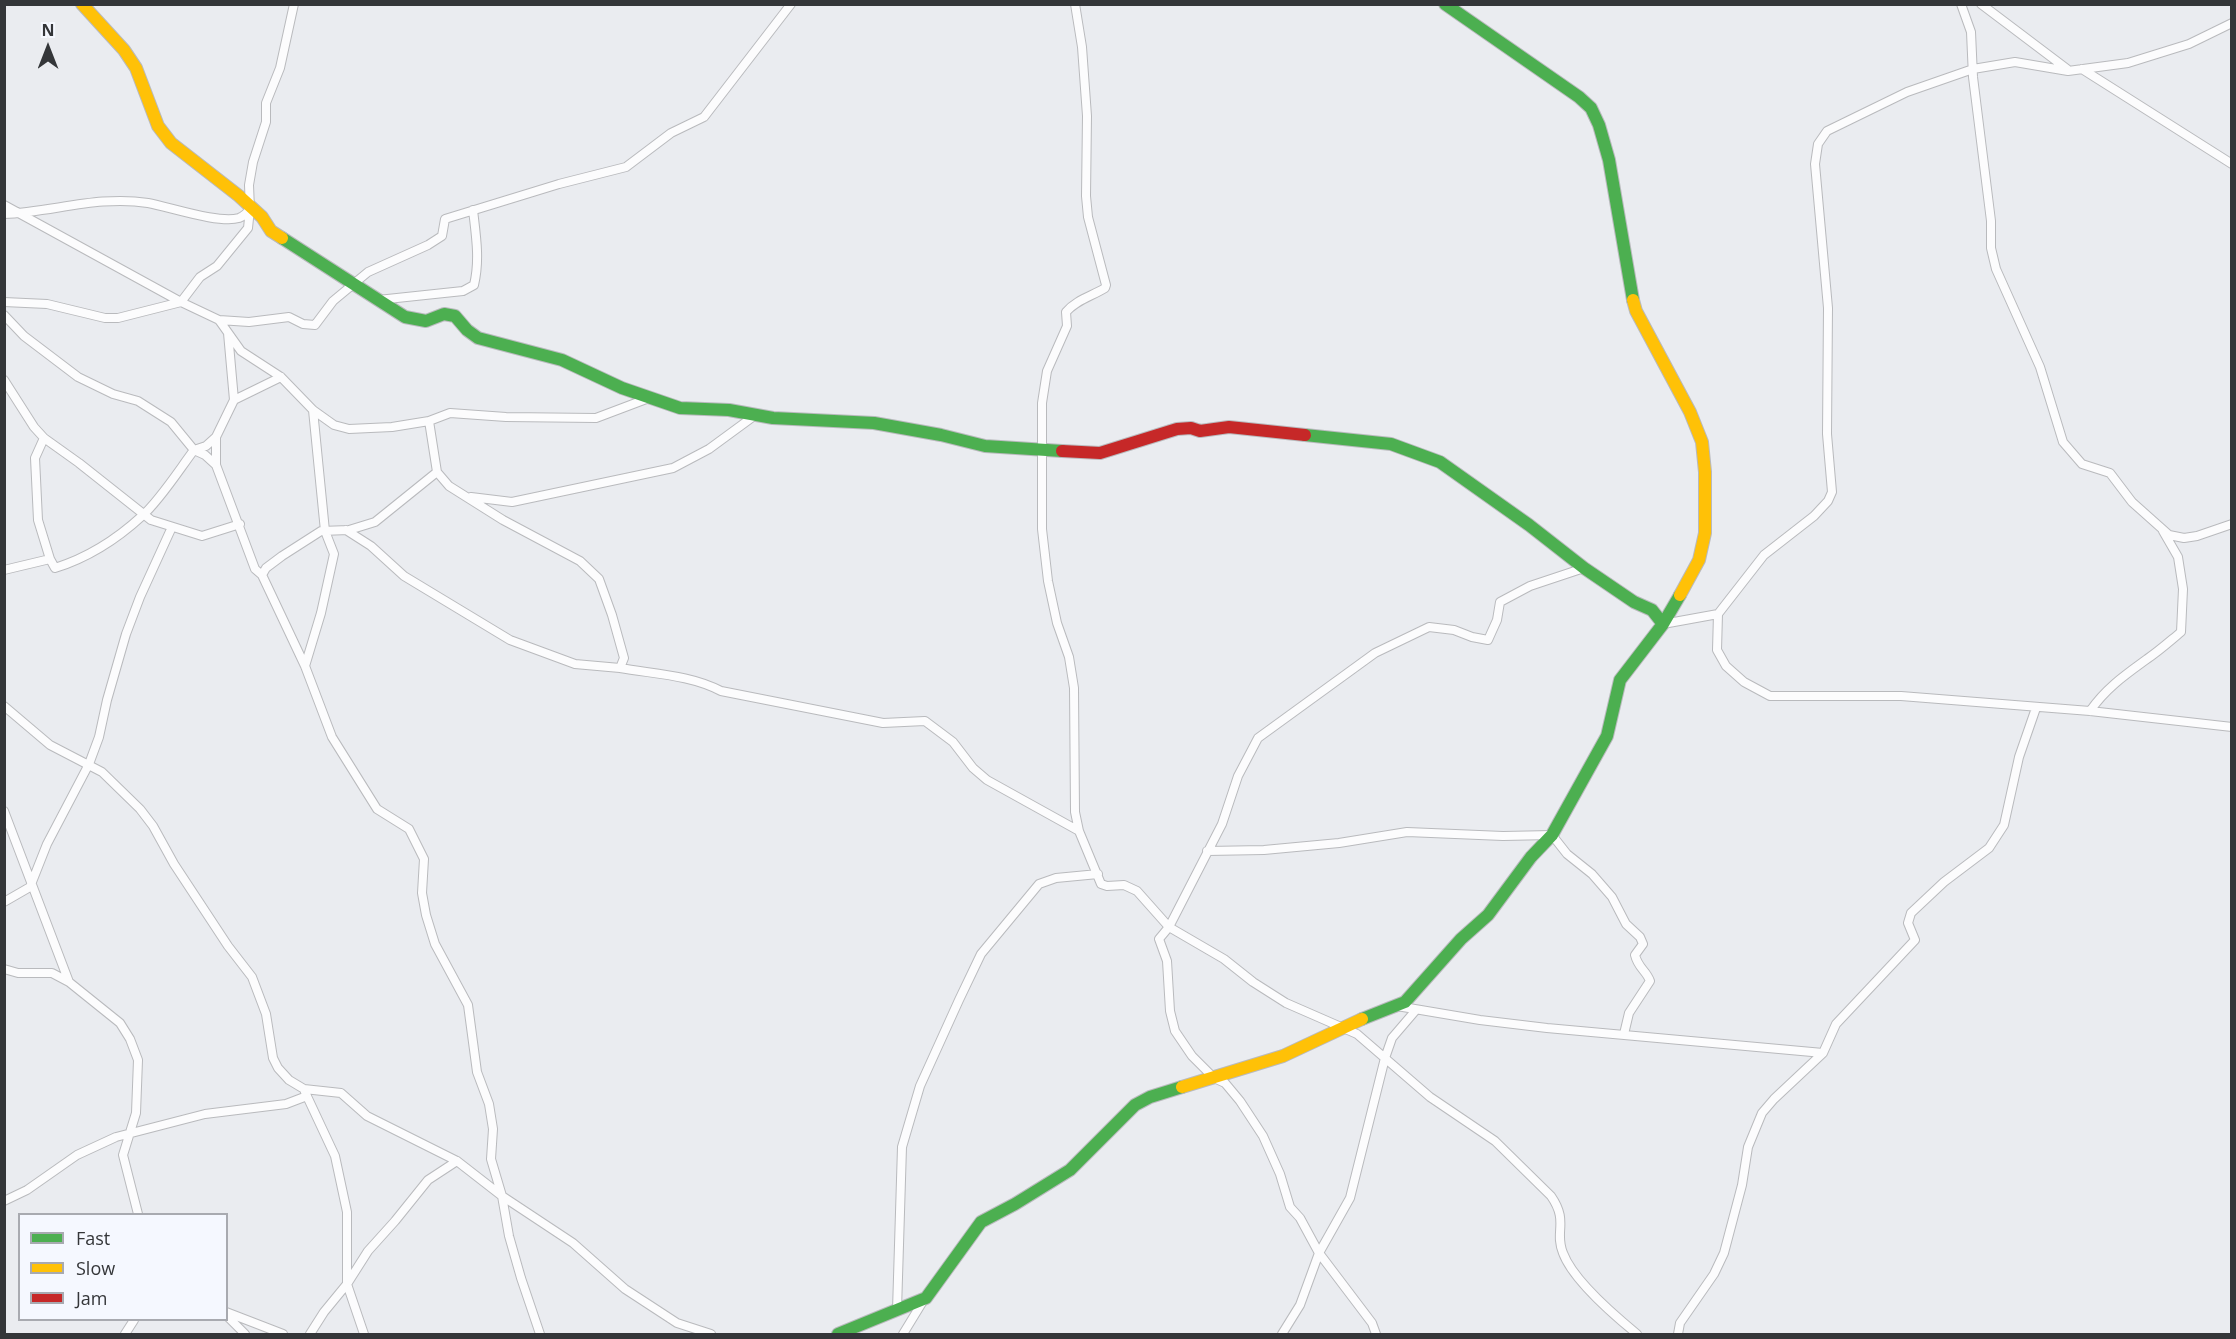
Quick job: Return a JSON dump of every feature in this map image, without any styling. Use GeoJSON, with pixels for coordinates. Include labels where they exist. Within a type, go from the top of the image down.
{"type":"FeatureCollection","features":[{"type":"Feature","properties":{"kind":"street"},"geometry":{"type":"LineString","coordinates":[[82,4],[124,50],[136,68],[158,126],[171,143],[239,196],[250,209],[262,217],[271,231],[405,317],[426,321],[444,314],[455,316],[467,330],[478,338],[562,360],[622,388],[680,408],[729,410],[754,416],[874,423],[941,435],[985,446],[1100,453],[1178,429],[1191,428],[1200,431],[1229,427],[1391,444],[1440,462],[1584,568],[1634,602],[1652,610],[1663,624]]}},
{"type":"Feature","properties":{"kind":"street"},"geometry":{"type":"LineString","coordinates":[[4,302],[47,304],[105,318],[118,318],[181,302],[200,277],[217,266],[248,228],[249,185],[266,122],[266,103],[280,68],[294,4]]}},
{"type":"Feature","properties":{"kind":"street"},"geometry":{"type":"LineString","coordinates":[[4,206],[181,302],[219,320],[249,322],[290,317],[303,324],[315,325],[333,301],[368,272],[428,245],[442,236],[445,219],[626,167],[671,133],[704,117],[791,4]]}},
{"type":"Feature","properties":{"kind":"street"},"geometry":{"type":"LineString","coordinates":[[1075,4],[1082,47],[1088,116],[1086,196],[1088,217],[1106,288],[1072,304],[1066,312],[1066,326],[1047,371],[1042,404],[1041,448],[1044,551],[1057,623],[1069,657],[1074,688],[1075,812],[1079,831],[1101,884],[1124,885],[1137,891],[1169,927],[1224,959],[1253,982],[1286,1003],[1357,1034],[1430,1096],[1495,1142],[1551,1196],[1562,1218],[1562,1252],[1570,1266],[1607,1309],[1637,1335]]}},
{"type":"Feature","properties":{"kind":"street"},"geometry":{"type":"LineString","coordinates":[[903,1335],[926,1298],[981,1222],[1070,1170],[1135,1105],[1150,1097],[1283,1056],[1341,1027],[1405,1002],[1461,939],[1488,915],[1531,857],[1552,835],[1607,736],[1620,680],[1663,624],[1699,560],[1705,533],[1705,472],[1702,442],[1690,412],[1636,310],[1610,168],[1599,125],[1591,108],[1579,97],[1445,4]]}},
{"type":"Feature","properties":{"kind":"street"},"geometry":{"type":"LineString","coordinates":[[1960,4],[1971,32],[1972,69],[1992,222],[1991,248],[1996,269],[2040,367],[2063,441],[2082,464],[2110,473],[2132,502],[2169,535],[2184,538],[2197,536],[2232,524]]}},
{"type":"Feature","properties":{"kind":"street"},"geometry":{"type":"LineString","coordinates":[[1981,4],[2068,71],[2083,69],[2232,164]]}},
{"type":"Feature","properties":{"kind":"street"},"geometry":{"type":"LineString","coordinates":[[2232,23],[2189,44],[2128,63],[2068,71],[2015,62],[1972,69],[1907,92],[1827,131],[1818,144],[1815,164],[1828,308],[1827,434],[1832,492],[1828,501],[1814,516],[1764,555],[1718,614],[1717,650],[1726,666],[1744,682],[1770,696],[1901,696],[2090,711],[2232,727]]}},
{"type":"Feature","properties":{"kind":"street"},"geometry":{"type":"LineString","coordinates":[[4,214],[94,201],[144,203],[231,219],[242,217],[250,209]]}},
{"type":"Feature","properties":{"kind":"street"},"geometry":{"type":"LineString","coordinates":[[378,300],[463,291],[474,285],[478,255],[474,210]]}},
{"type":"Feature","properties":{"kind":"street"},"geometry":{"type":"LineString","coordinates":[[4,315],[24,336],[78,377],[114,394],[138,401],[171,423],[194,450],[216,465]]}},
{"type":"Feature","properties":{"kind":"street"},"geometry":{"type":"LineString","coordinates":[[219,320],[241,351],[281,377],[313,411],[334,426],[349,429],[392,427],[429,421],[450,413],[506,417],[596,418],[649,398]]}},
{"type":"Feature","properties":{"kind":"street"},"geometry":{"type":"LineString","coordinates":[[44,438],[35,458],[38,520],[55,568],[80,560],[144,515],[194,450],[206,446],[216,437],[234,400],[228,330]]}},
{"type":"Feature","properties":{"kind":"street"},"geometry":{"type":"LineString","coordinates":[[234,400],[281,377]]}},
{"type":"Feature","properties":{"kind":"street"},"geometry":{"type":"LineString","coordinates":[[4,380],[44,438],[151,520],[202,536],[240,524]]}},
{"type":"Feature","properties":{"kind":"street"},"geometry":{"type":"LineString","coordinates":[[305,666],[321,613],[334,554],[325,531],[313,411]]}},
{"type":"Feature","properties":{"kind":"street"},"geometry":{"type":"LineString","coordinates":[[468,496],[512,502],[673,468],[709,449],[754,416]]}},
{"type":"Feature","properties":{"kind":"street"},"geometry":{"type":"LineString","coordinates":[[429,421],[437,472],[449,486],[503,520],[580,561],[599,579],[624,658],[620,668]]}},
{"type":"Feature","properties":{"kind":"street"},"geometry":{"type":"LineString","coordinates":[[216,437],[216,465],[255,569],[261,575],[305,666],[332,737],[377,809],[409,829],[424,859],[422,893],[426,915],[435,944],[468,1005],[477,1072],[489,1104],[493,1129],[491,1159],[502,1196],[509,1236],[540,1335]]}},
{"type":"Feature","properties":{"kind":"street"},"geometry":{"type":"LineString","coordinates":[[261,575],[266,568],[282,556],[321,531],[346,530],[375,522],[437,472]]}},
{"type":"Feature","properties":{"kind":"street"},"geometry":{"type":"LineString","coordinates":[[4,903],[30,887],[47,844],[89,764],[99,737],[126,634],[144,586],[172,527]]}},
{"type":"Feature","properties":{"kind":"street"},"geometry":{"type":"LineString","coordinates":[[346,530],[371,546],[404,576],[510,640],[575,664],[620,668],[688,679],[721,691],[883,723],[925,721],[953,742],[987,780],[1079,831]]}},
{"type":"Feature","properties":{"kind":"street"},"geometry":{"type":"LineString","coordinates":[[2090,711],[2102,694],[2129,670],[2148,659],[2181,632],[2183,589],[2178,557],[2163,530]]}},
{"type":"Feature","properties":{"kind":"street"},"geometry":{"type":"LineString","coordinates":[[4,570],[50,559]]}},
{"type":"Feature","properties":{"kind":"street"},"geometry":{"type":"LineString","coordinates":[[1376,1335],[1372,1323],[1319,1253],[1300,1218],[1290,1207],[1280,1174],[1263,1136],[1240,1101],[1225,1083],[1214,1078],[1192,1056],[1175,1031],[1170,1011],[1167,962],[1160,939],[1169,927],[1222,824],[1238,776],[1258,738],[1375,652],[1429,627],[1454,630],[1488,640],[1497,620],[1500,603],[1530,586],[1584,568]]}},
{"type":"Feature","properties":{"kind":"street"},"geometry":{"type":"LineString","coordinates":[[1663,624],[1718,614]]}},
{"type":"Feature","properties":{"kind":"street"},"geometry":{"type":"LineString","coordinates":[[4,706],[50,745],[89,764],[120,788],[153,826],[174,864],[228,946],[252,977],[266,1014],[273,1058],[278,1068],[289,1080],[305,1092],[335,1156],[347,1212],[347,1284],[364,1335]]}},
{"type":"Feature","properties":{"kind":"street"},"geometry":{"type":"LineString","coordinates":[[1678,1335],[1680,1323],[1714,1274],[1724,1252],[1742,1185],[1748,1147],[1762,1113],[1823,1053],[1836,1024],[1915,940],[1908,923],[1911,913],[1944,882],[1989,848],[2004,825],[2019,757],[2036,708]]}},
{"type":"Feature","properties":{"kind":"street"},"geometry":{"type":"LineString","coordinates":[[4,811],[69,982]]}},
{"type":"Feature","properties":{"kind":"street"},"geometry":{"type":"LineString","coordinates":[[1207,851],[1264,850],[1339,843],[1407,831],[1503,836],[1552,835]]}},
{"type":"Feature","properties":{"kind":"street"},"geometry":{"type":"LineString","coordinates":[[1552,835],[1567,854],[1592,874],[1612,897],[1626,924],[1640,937],[1643,944],[1635,955],[1637,964],[1648,975],[1650,981],[1629,1013],[1624,1034]]}},
{"type":"Feature","properties":{"kind":"street"},"geometry":{"type":"LineString","coordinates":[[897,1310],[902,1147],[920,1086],[959,1000],[981,954],[1039,884],[1056,878],[1098,874]]}},
{"type":"Feature","properties":{"kind":"street"},"geometry":{"type":"LineString","coordinates":[[4,969],[18,973],[52,974],[69,982],[120,1023],[130,1038],[138,1060],[136,1113],[123,1155],[138,1213]]}},
{"type":"Feature","properties":{"kind":"street"},"geometry":{"type":"LineString","coordinates":[[1397,1006],[1491,1022],[1823,1053]]}},
{"type":"Feature","properties":{"kind":"street"},"geometry":{"type":"LineString","coordinates":[[1281,1335],[1300,1305],[1319,1253],[1350,1198],[1392,1038],[1416,1010]]}},
{"type":"Feature","properties":{"kind":"street"},"geometry":{"type":"LineString","coordinates":[[4,1201],[27,1190],[77,1155],[116,1137],[205,1114],[286,1104],[305,1092],[341,1093],[366,1116],[458,1161],[502,1196],[573,1243],[633,1294],[677,1323],[711,1335]]}},
{"type":"Feature","properties":{"kind":"street"},"geometry":{"type":"LineString","coordinates":[[310,1335],[368,1251],[428,1180],[458,1161]]}},
{"type":"Feature","properties":{"kind":"street"},"geometry":{"type":"LineString","coordinates":[[838,1335],[926,1298]]}},
{"type":"Feature","properties":{"kind":"street"},"geometry":{"type":"LineString","coordinates":[[228,1315],[283,1335]]}},
{"type":"Feature","properties":{"kind":"street"},"geometry":{"type":"LineString","coordinates":[[228,1316],[245,1335]]}},
{"type":"Feature","properties":{"kind":"street"},"geometry":{"type":"LineString","coordinates":[[125,1335],[133,1321]]}},
{"type":"Feature","properties":{"kind":"traffic: fast"},"geometry":{"type":"LineString","coordinates":[[1445,4],[1579,97],[1591,108],[1599,125],[1609,160],[1633,300]]}},
{"type":"Feature","properties":{"kind":"traffic: fast"},"geometry":{"type":"LineString","coordinates":[[282,238],[405,317],[426,321],[444,314],[455,316],[467,330],[478,338],[562,360],[622,388],[680,408],[729,410],[773,418],[874,423],[941,435],[985,446],[1062,451]]}},
{"type":"Feature","properties":{"kind":"traffic: fast"},"geometry":{"type":"LineString","coordinates":[[1305,435],[1391,444],[1440,462],[1529,525],[1584,568],[1634,602],[1652,610],[1663,624]]}},
{"type":"Feature","properties":{"kind":"traffic: fast"},"geometry":{"type":"LineString","coordinates":[[1362,1019],[1405,1002],[1461,939],[1488,915],[1531,857],[1552,835],[1607,736],[1620,680],[1663,624],[1680,595]]}},
{"type":"Feature","properties":{"kind":"traffic: fast"},"geometry":{"type":"LineString","coordinates":[[838,1334],[926,1298],[981,1222],[1070,1170],[1135,1105],[1150,1097],[1182,1087]]}},
{"type":"Feature","properties":{"kind":"traffic: slow"},"geometry":{"type":"LineString","coordinates":[[82,4],[124,50],[136,68],[158,126],[171,143],[239,196],[262,217],[271,231],[282,238]]}},
{"type":"Feature","properties":{"kind":"traffic: slow"},"geometry":{"type":"LineString","coordinates":[[1633,300],[1636,311],[1690,412],[1702,442],[1705,472],[1705,533],[1699,560],[1680,595]]}},
{"type":"Feature","properties":{"kind":"traffic: slow"},"geometry":{"type":"LineString","coordinates":[[1182,1087],[1283,1056],[1362,1019]]}},
{"type":"Feature","properties":{"kind":"traffic: jam"},"geometry":{"type":"LineString","coordinates":[[1062,451],[1100,453],[1177,429],[1191,428],[1200,431],[1229,427],[1305,435]]}}]}
